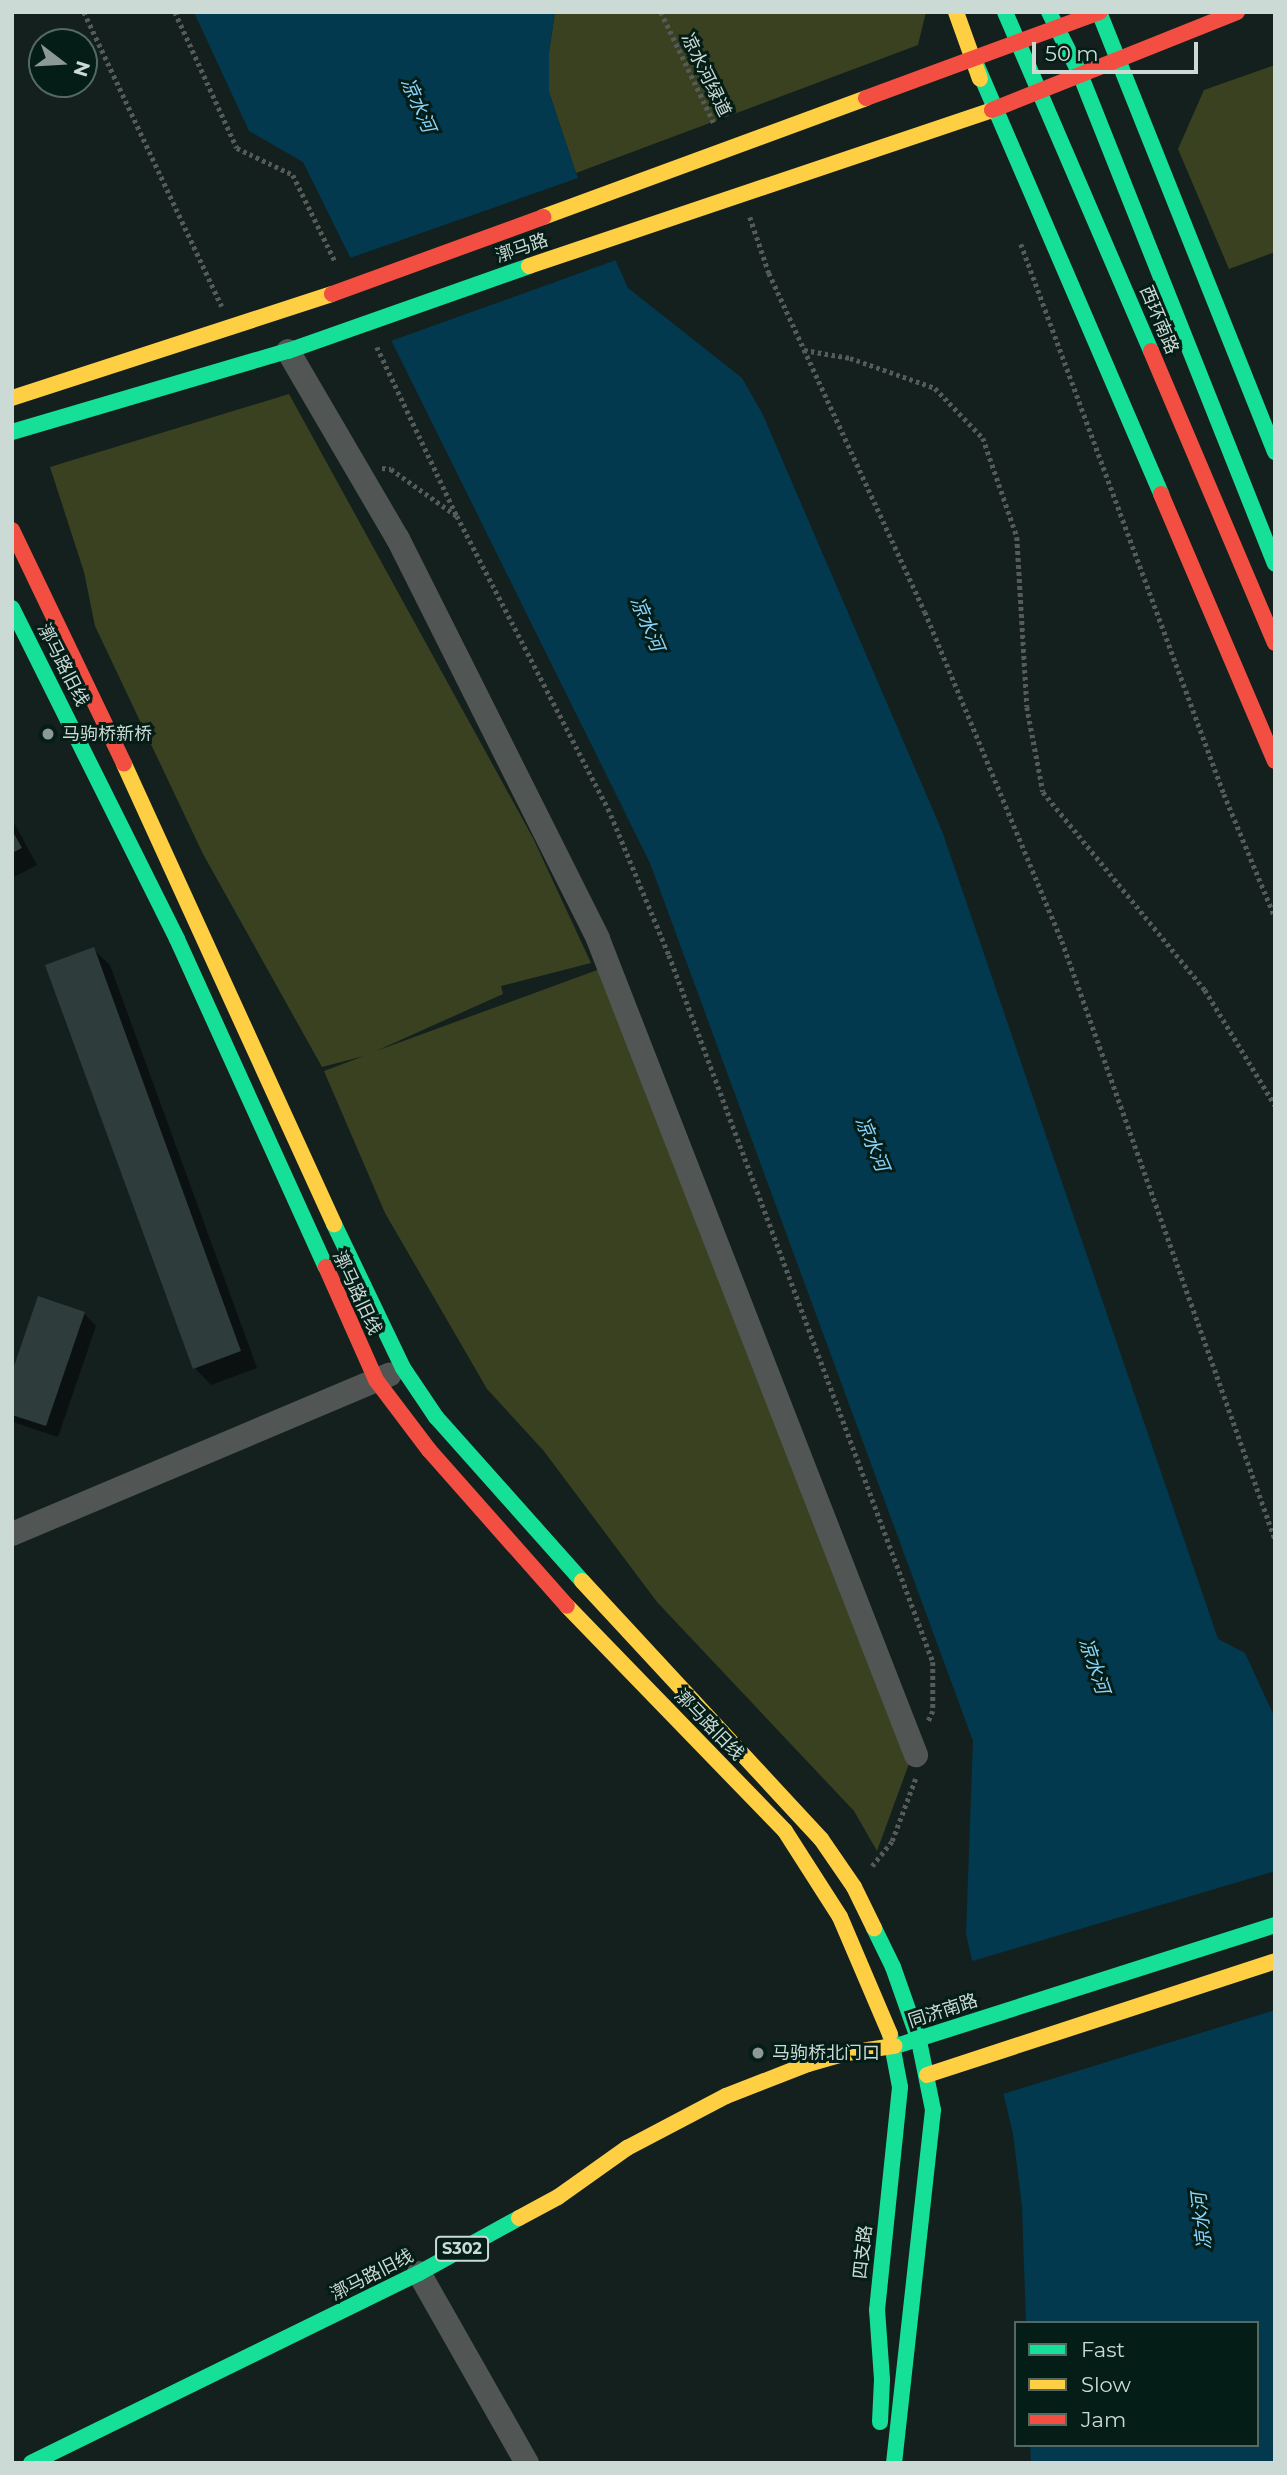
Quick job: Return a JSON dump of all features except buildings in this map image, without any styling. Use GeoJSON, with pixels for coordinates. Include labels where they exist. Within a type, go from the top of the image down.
{"type":"FeatureCollection","features":[{"type":"Feature","properties":{"kind":"main road"},"geometry":{"type":"LineString","coordinates":[[956,12],[994,109],[1275,761]]}},
{"type":"Feature","properties":{"kind":"main road","name":"西环南路"},"geometry":{"type":"LineString","coordinates":[[1005,12],[1041,90],[1275,643]]}},
{"type":"Feature","properties":{"kind":"main road","name":"西环南路"},"geometry":{"type":"LineString","coordinates":[[1049,12],[1080,74],[1275,565]]}},
{"type":"Feature","properties":{"kind":"main road","name":"漷马路"},"geometry":{"type":"LineString","coordinates":[[12,398],[283,312],[1100,12]]}},
{"type":"Feature","properties":{"kind":"main road"},"geometry":{"type":"LineString","coordinates":[[1100,12],[1275,452]]}},
{"type":"Feature","properties":{"kind":"main road","name":"漷马路"},"geometry":{"type":"LineString","coordinates":[[12,432],[299,347],[639,228],[994,109],[1237,12]]}},
{"type":"Feature","properties":{"kind":"main road"},"geometry":{"type":"LineString","coordinates":[[1242,369],[1242,484]]}},
{"type":"Feature","properties":{"kind":"main road","name":"漷马路旧线"},"geometry":{"type":"LineString","coordinates":[[12,530],[182,886],[348,1255],[403,1368],[436,1417],[490,1481],[821,1839],[854,1887],[893,1967],[919,2041],[927,2075]]}},
{"type":"Feature","properties":{"kind":"main road","name":"漷马路旧线"},"geometry":{"type":"LineString","coordinates":[[12,608],[188,962],[376,1380],[429,1450],[572,1612],[785,1831],[840,1917],[894,2046],[846,2053],[808,2064],[726,2096],[627,2148],[558,2197],[419,2273],[31,2463]]}},
{"type":"Feature","properties":{"kind":"main road","name":"同济南路"},"geometry":{"type":"LineString","coordinates":[[894,2046],[919,2041],[1275,1925]]}},
{"type":"Feature","properties":{"kind":"main road"},"geometry":{"type":"LineString","coordinates":[[894,2463],[933,2110],[927,2075],[1275,1961]]}},
{"type":"Feature","properties":{"kind":"main road","name":"同济南路"},"geometry":{"type":"LineString","coordinates":[[894,2046],[927,2075]]}},
{"type":"Feature","properties":{"kind":"main road","name":"四支路"},"geometry":{"type":"LineString","coordinates":[[878,2437],[882,2379],[877,2310],[900,2087],[894,2046]]}},
{"type":"Feature","properties":{"kind":"street"},"geometry":{"type":"LineString","coordinates":[[299,347],[354,465],[398,539],[598,939],[916,1755]]}},
{"type":"Feature","properties":{"kind":"street"},"geometry":{"type":"LineString","coordinates":[[12,1534],[403,1368]]}},
{"type":"Feature","properties":{"kind":"street"},"geometry":{"type":"LineString","coordinates":[[419,2273],[527,2463]]}},
{"type":"Feature","properties":{"kind":"path"},"geometry":{"type":"LineString","coordinates":[[84,12],[233,329]]}},
{"type":"Feature","properties":{"kind":"path"},"geometry":{"type":"LineString","coordinates":[[175,12],[237,148],[293,175],[342,274]]}},
{"type":"Feature","properties":{"kind":"path","name":"凉水河绿道"},"geometry":{"type":"LineString","coordinates":[[661,12],[727,150]]}},
{"type":"Feature","properties":{"kind":"path"},"geometry":{"type":"LineString","coordinates":[[742,193],[769,273],[925,612],[1062,941],[1275,1539]]}},
{"type":"Feature","properties":{"kind":"path"},"geometry":{"type":"LineString","coordinates":[[1021,243],[1224,794],[1275,918]]}},
{"type":"Feature","properties":{"kind":"path"},"geometry":{"type":"LineString","coordinates":[[372,337],[461,523],[617,828],[669,955],[933,1662],[933,1711],[916,1755],[918,1770],[891,1841],[870,1870]]}},
{"type":"Feature","properties":{"kind":"path"},"geometry":{"type":"LineString","coordinates":[[804,350],[850,358],[935,388],[982,438],[1017,537],[1027,707],[1043,792],[1205,990],[1275,1105]]}},
{"type":"Feature","properties":{"kind":"path"},"geometry":{"type":"LineString","coordinates":[[354,465],[391,469],[457,516],[461,523]]}},
{"type":"Feature","properties":{"kind":"green space"},"geometry":{"type":"Polygon","coordinates":[[[555,12],[926,12],[918,45],[576,173],[549,92],[549,52],[555,12]]]}},
{"type":"Feature","properties":{"kind":"green space"},"geometry":{"type":"Polygon","coordinates":[[[1275,65],[1275,252],[1229,269],[1178,149],[1204,90],[1275,65]]]}},
{"type":"Feature","properties":{"kind":"green space"},"geometry":{"type":"Polygon","coordinates":[[[289,394],[533,838],[591,963],[501,986],[503,994],[376,1051],[600,969],[910,1761],[877,1851],[854,1811],[657,1602],[543,1450],[487,1389],[385,1213],[324,1071],[364,1056],[322,1067],[203,854],[95,626],[84,572],[50,467],[289,394]]]}},
{"type":"Feature","properties":{"kind":"water","name":"凉水河"},"geometry":{"type":"Polygon","coordinates":[[[194,12],[555,12],[549,52],[549,92],[576,173],[628,288],[742,378],[763,415],[942,831],[1218,1639],[1245,1653],[1275,1718],[1275,2463],[1031,2463],[1030,2447],[1259,2447],[1259,2321],[1026,2321],[1022,2206],[1013,2134],[966,1934],[973,1741],[650,863],[303,162],[249,131],[194,12]]]}},
{"type":"Feature","properties":{"kind":"pier"},"geometry":{"type":"Polygon","coordinates":[[[581,177],[619,259],[388,342],[347,259],[581,177]]]}},
{"type":"Feature","properties":{"kind":"pier"},"geometry":{"type":"Polygon","coordinates":[[[1275,1871],[1275,2010],[1000,2095],[969,1962],[1275,1871]]]}},
{"type":"Feature","properties":{"kind":"traffic: fast"},"geometry":{"type":"LineString","coordinates":[[1005,12],[1151,351]]}},
{"type":"Feature","properties":{"kind":"traffic: fast"},"geometry":{"type":"LineString","coordinates":[[1049,12],[1080,74],[1275,564]]}},
{"type":"Feature","properties":{"kind":"traffic: fast"},"geometry":{"type":"LineString","coordinates":[[1099,12],[1275,452]]}},
{"type":"Feature","properties":{"kind":"traffic: fast"},"geometry":{"type":"LineString","coordinates":[[973,57],[1161,494]]}},
{"type":"Feature","properties":{"kind":"traffic: fast"},"geometry":{"type":"LineString","coordinates":[[12,432],[288,351],[529,266]]}},
{"type":"Feature","properties":{"kind":"traffic: fast"},"geometry":{"type":"LineString","coordinates":[[12,608],[177,939],[326,1267]]}},
{"type":"Feature","properties":{"kind":"traffic: fast"},"geometry":{"type":"LineString","coordinates":[[334,1224],[403,1368],[436,1417],[582,1581]]}},
{"type":"Feature","properties":{"kind":"traffic: fast"},"geometry":{"type":"LineString","coordinates":[[896,2046],[1275,1925]]}},
{"type":"Feature","properties":{"kind":"traffic: fast"},"geometry":{"type":"LineString","coordinates":[[874,1928],[893,1967],[919,2041],[933,2110],[894,2463]]}},
{"type":"Feature","properties":{"kind":"traffic: fast"},"geometry":{"type":"LineString","coordinates":[[880,2422],[882,2379],[877,2310],[900,2087],[890,2034]]}},
{"type":"Feature","properties":{"kind":"traffic: fast"},"geometry":{"type":"LineString","coordinates":[[31,2463],[419,2273],[519,2218]]}},
{"type":"Feature","properties":{"kind":"traffic: slow"},"geometry":{"type":"LineString","coordinates":[[956,12],[980,79]]}},
{"type":"Feature","properties":{"kind":"traffic: slow"},"geometry":{"type":"LineString","coordinates":[[543,217],[866,98]]}},
{"type":"Feature","properties":{"kind":"traffic: slow"},"geometry":{"type":"LineString","coordinates":[[529,266],[992,110]]}},
{"type":"Feature","properties":{"kind":"traffic: slow"},"geometry":{"type":"LineString","coordinates":[[12,398],[332,294]]}},
{"type":"Feature","properties":{"kind":"traffic: slow"},"geometry":{"type":"LineString","coordinates":[[124,764],[334,1224]]}},
{"type":"Feature","properties":{"kind":"traffic: slow"},"geometry":{"type":"LineString","coordinates":[[582,1581],[821,1839],[854,1887],[874,1928]]}},
{"type":"Feature","properties":{"kind":"traffic: slow"},"geometry":{"type":"LineString","coordinates":[[567,1606],[785,1831],[840,1917],[890,2034]]}},
{"type":"Feature","properties":{"kind":"traffic: slow"},"geometry":{"type":"LineString","coordinates":[[927,2075],[1275,1961]]}},
{"type":"Feature","properties":{"kind":"traffic: slow"},"geometry":{"type":"LineString","coordinates":[[519,2218],[558,2197],[627,2148],[726,2096],[808,2064],[847,2053],[894,2046]]}},
{"type":"Feature","properties":{"kind":"traffic: jam"},"geometry":{"type":"LineString","coordinates":[[866,98],[1100,12]]}},
{"type":"Feature","properties":{"kind":"traffic: jam"},"geometry":{"type":"LineString","coordinates":[[992,110],[1237,12]]}},
{"type":"Feature","properties":{"kind":"traffic: jam"},"geometry":{"type":"LineString","coordinates":[[332,294],[543,217]]}},
{"type":"Feature","properties":{"kind":"traffic: jam"},"geometry":{"type":"LineString","coordinates":[[1151,351],[1275,643]]}},
{"type":"Feature","properties":{"kind":"traffic: jam"},"geometry":{"type":"LineString","coordinates":[[1161,494],[1275,761]]}},
{"type":"Feature","properties":{"kind":"traffic: jam"},"geometry":{"type":"LineString","coordinates":[[12,530],[124,764]]}},
{"type":"Feature","properties":{"kind":"traffic: jam"},"geometry":{"type":"LineString","coordinates":[[326,1267],[376,1380],[429,1450],[567,1606]]}},
{"type":"Feature","properties":{"kind":"place","name":"马驹桥新桥"},"geometry":{"type":"Point","coordinates":[48,734]}},
{"type":"Feature","properties":{"kind":"place","name":"马驹桥北门口"},"geometry":{"type":"Point","coordinates":[758,2053]}}]}
